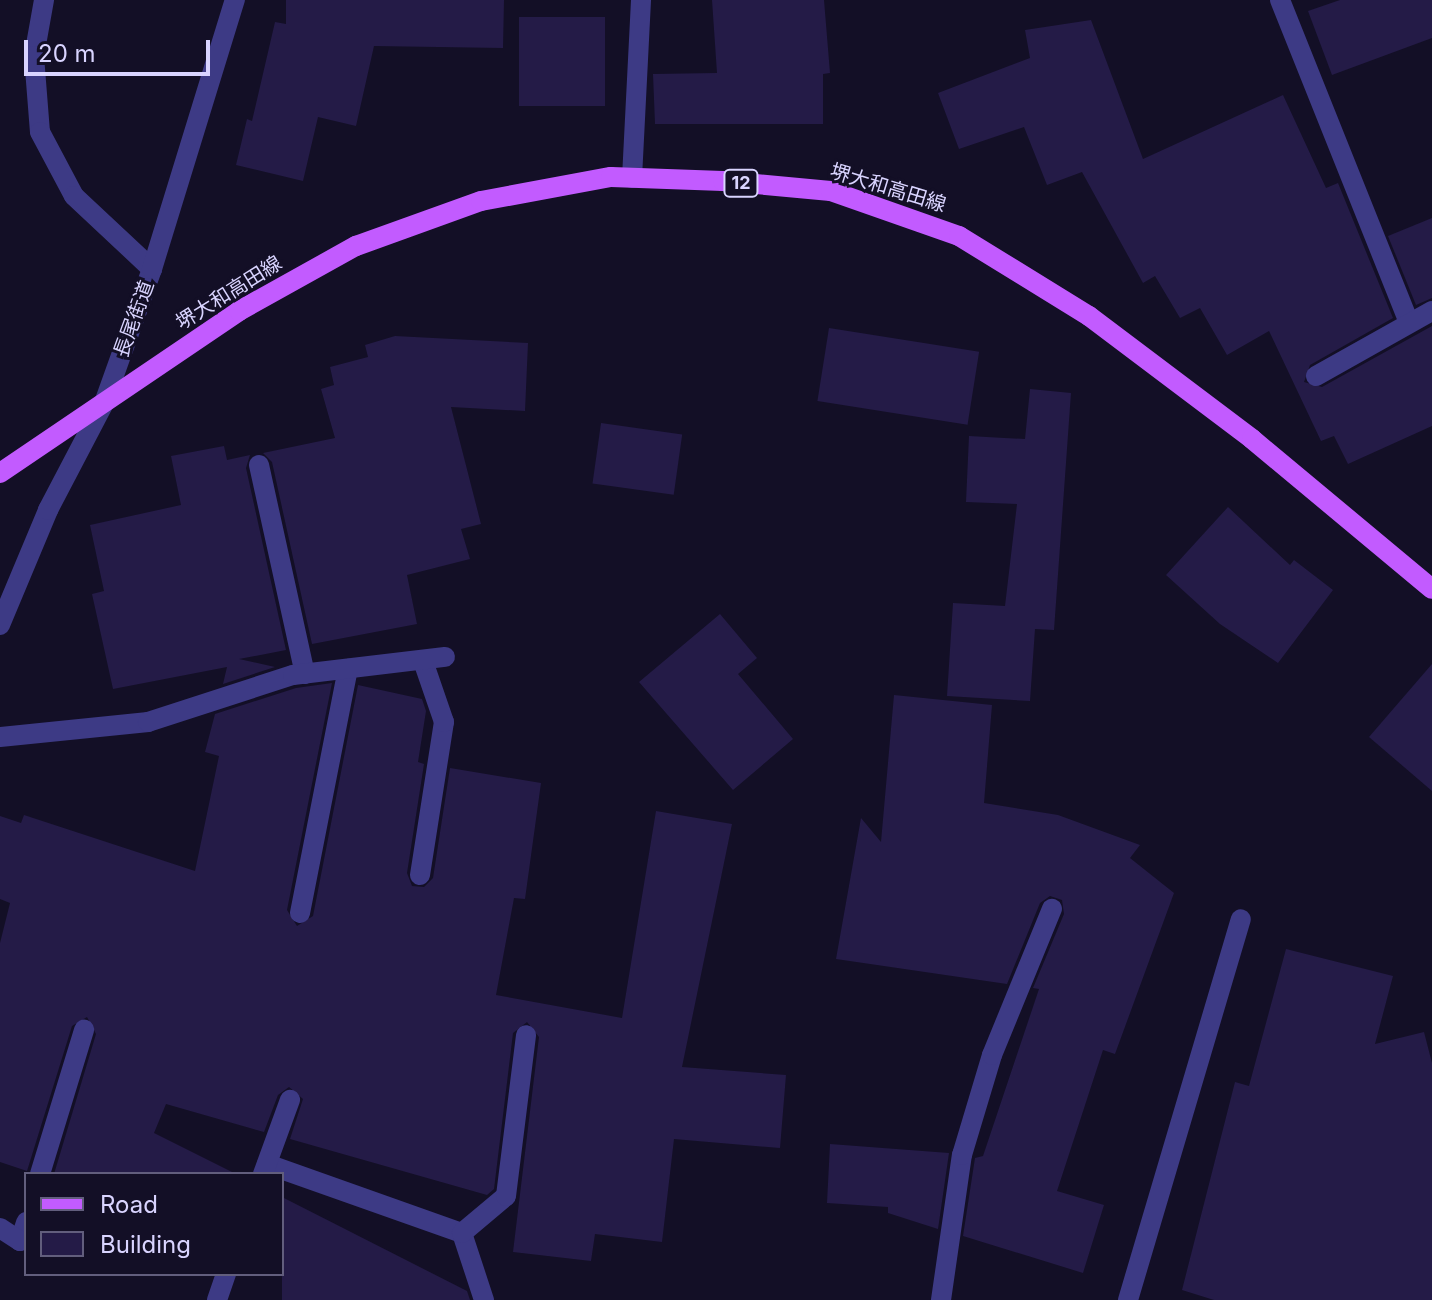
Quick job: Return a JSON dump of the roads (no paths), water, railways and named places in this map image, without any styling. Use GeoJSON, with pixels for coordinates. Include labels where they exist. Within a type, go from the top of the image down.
{"type":"FeatureCollection","features":[{"type":"Feature","properties":{"kind":"main road","name":"堺大和高田線"},"geometry":{"type":"LineString","coordinates":[[0,473],[239,311],[356,246],[481,201],[611,177],[831,191],[959,236],[1089,316],[1252,439],[1432,589]]}},
{"type":"Feature","properties":{"kind":"street"},"geometry":{"type":"LineString","coordinates":[[44,0],[34,56],[40,132],[74,196],[152,269]]}},
{"type":"Feature","properties":{"kind":"street","name":"長尾街道"},"geometry":{"type":"LineString","coordinates":[[0,625],[48,510],[104,403],[152,269],[235,0]]}},
{"type":"Feature","properties":{"kind":"street"},"geometry":{"type":"LineString","coordinates":[[632,178],[641,0]]}},
{"type":"Feature","properties":{"kind":"street"},"geometry":{"type":"LineString","coordinates":[[1280,0],[1409,322]]}},
{"type":"Feature","properties":{"kind":"street"},"geometry":{"type":"LineString","coordinates":[[1316,376],[1432,311]]}},
{"type":"Feature","properties":{"kind":"street"},"geometry":{"type":"LineString","coordinates":[[259,465],[305,674]]}},
{"type":"Feature","properties":{"kind":"street"},"geometry":{"type":"LineString","coordinates":[[0,737],[148,722],[305,674],[445,657]]}},
{"type":"Feature","properties":{"kind":"street"},"geometry":{"type":"LineString","coordinates":[[420,875],[444,722],[423,661]]}},
{"type":"Feature","properties":{"kind":"street"},"geometry":{"type":"LineString","coordinates":[[300,913],[348,669]]}},
{"type":"Feature","properties":{"kind":"street"},"geometry":{"type":"LineString","coordinates":[[941,1300],[962,1155],[992,1055],[1052,909]]}},
{"type":"Feature","properties":{"kind":"street"},"geometry":{"type":"LineString","coordinates":[[1128,1300],[1241,919]]}},
{"type":"Feature","properties":{"kind":"street"},"geometry":{"type":"LineString","coordinates":[[41,1172],[84,1030]]}},
{"type":"Feature","properties":{"kind":"street"},"geometry":{"type":"LineString","coordinates":[[462,1233],[506,1196],[526,1035]]}},
{"type":"Feature","properties":{"kind":"street"},"geometry":{"type":"LineString","coordinates":[[265,1169],[290,1100]]}},
{"type":"Feature","properties":{"kind":"street"},"geometry":{"type":"LineString","coordinates":[[284,1175],[462,1233]]}},
{"type":"Feature","properties":{"kind":"street"},"geometry":{"type":"LineString","coordinates":[[0,1228],[23,1231]]}},
{"type":"Feature","properties":{"kind":"street"},"geometry":{"type":"LineString","coordinates":[[462,1233],[484,1300]]}},
{"type":"Feature","properties":{"kind":"street"},"geometry":{"type":"LineString","coordinates":[[217,1300],[225,1276]]}}]}
